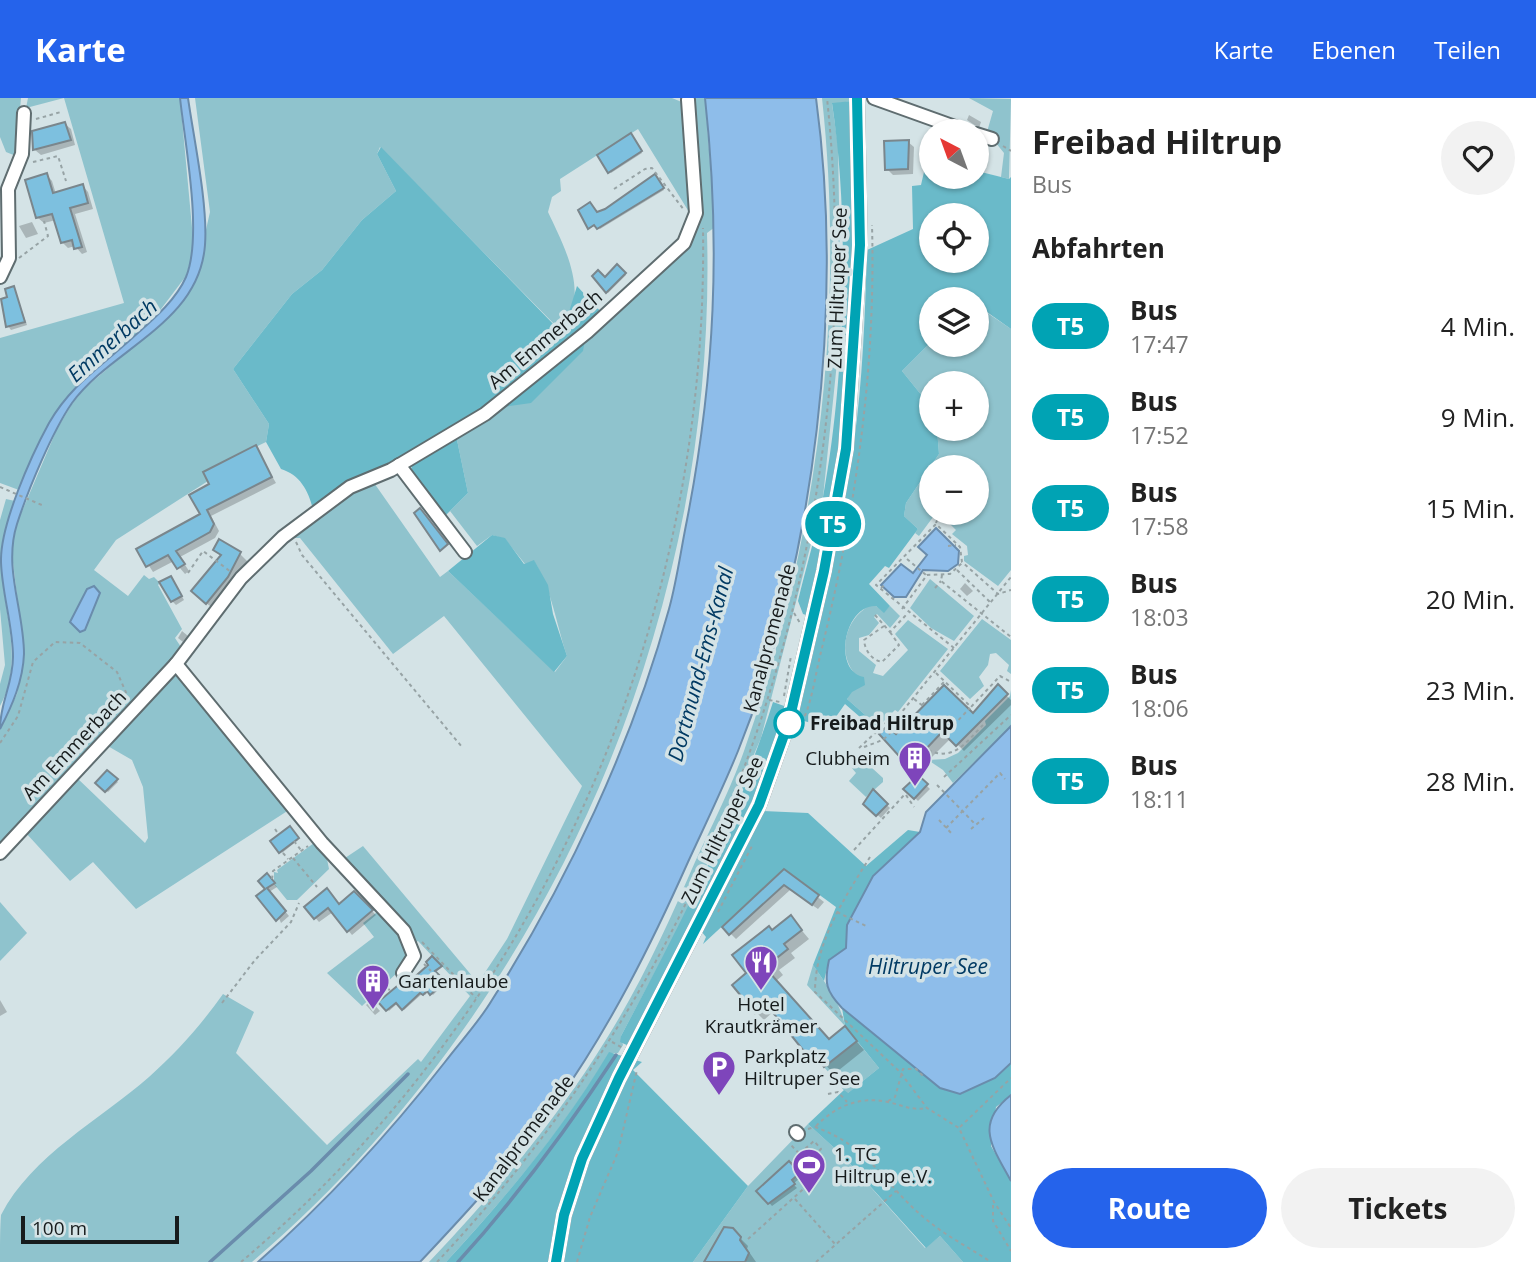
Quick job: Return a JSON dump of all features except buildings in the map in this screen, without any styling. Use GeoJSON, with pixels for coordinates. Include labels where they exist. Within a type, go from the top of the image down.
{"type":"FeatureCollection","features":[{"type":"Feature","properties":{"kind":"street","name":"Zum Hiltruper See"},"geometry":{"type":"LineString","coordinates":[[556,1262],[564,1215],[582,1159],[619,1078],[759,805],[789,721],[824,571],[846,449],[860,245],[858,98]]}},
{"type":"Feature","properties":{"kind":"street"},"geometry":{"type":"LineString","coordinates":[[874,98],[933,119]]}},
{"type":"Feature","properties":{"kind":"street"},"geometry":{"type":"LineString","coordinates":[[688,100],[695,216]]}},
{"type":"Feature","properties":{"kind":"street"},"geometry":{"type":"LineString","coordinates":[[0,278],[8,260],[8,189],[20,156],[24,113]]}},
{"type":"Feature","properties":{"kind":"street","name":"Am Emmerbach"},"geometry":{"type":"LineString","coordinates":[[0,853],[176,664],[241,579],[295,527],[350,487],[398,465],[485,414],[587,332],[684,243],[695,216]]}},
{"type":"Feature","properties":{"kind":"street"},"geometry":{"type":"LineString","coordinates":[[398,465],[465,552]]}},
{"type":"Feature","properties":{"kind":"street"},"geometry":{"type":"LineString","coordinates":[[176,664],[318,839],[374,896],[410,941],[414,956],[403,972]]}},
{"type":"Feature","properties":{"kind":"path","name":"Kanalpromenade"},"geometry":{"type":"LineString","coordinates":[[437,1262],[488,1208],[527,1160],[582,1085],[626,1018],[699,875],[757,736],[793,612],[818,497],[836,324],[837,238],[827,98]]}},
{"type":"Feature","properties":{"kind":"path"},"geometry":{"type":"LineString","coordinates":[[24,113],[34,120],[61,113]]}},
{"type":"Feature","properties":{"kind":"path"},"geometry":{"type":"LineString","coordinates":[[20,156],[27,163],[58,156],[66,181]]}},
{"type":"Feature","properties":{"kind":"path"},"geometry":{"type":"LineString","coordinates":[[241,1262],[303,1208],[376,1132],[435,1059],[477,999],[532,912],[609,746],[648,637],[669,563],[702,346],[702,217],[695,216],[652,168],[645,169],[614,189]]}},
{"type":"Feature","properties":{"kind":"path"},"geometry":{"type":"LineString","coordinates":[[8,260],[28,253],[48,236],[44,221]]}},
{"type":"Feature","properties":{"kind":"path"},"geometry":{"type":"LineString","coordinates":[[0,487],[44,506]]}},
{"type":"Feature","properties":{"kind":"path"},"geometry":{"type":"LineString","coordinates":[[935,525],[877,585],[902,609],[954,648]]}},
{"type":"Feature","properties":{"kind":"path"},"geometry":{"type":"LineString","coordinates":[[937,525],[957,545],[962,562],[998,593]]}},
{"type":"Feature","properties":{"kind":"path"},"geometry":{"type":"LineString","coordinates":[[295,527],[302,555],[462,747]]}},
{"type":"Feature","properties":{"kind":"path"},"geometry":{"type":"LineString","coordinates":[[948,546],[957,545]]}},
{"type":"Feature","properties":{"kind":"path"},"geometry":{"type":"LineString","coordinates":[[188,573],[203,551],[241,579]]}},
{"type":"Feature","properties":{"kind":"path"},"geometry":{"type":"LineString","coordinates":[[906,559],[927,575],[950,574],[962,562]]}},
{"type":"Feature","properties":{"kind":"path"},"geometry":{"type":"LineString","coordinates":[[915,566],[918,562]]}},
{"type":"Feature","properties":{"kind":"path"},"geometry":{"type":"LineString","coordinates":[[956,569],[991,603]]}},
{"type":"Feature","properties":{"kind":"path"},"geometry":{"type":"LineString","coordinates":[[902,609],[927,575]]}},
{"type":"Feature","properties":{"kind":"path"},"geometry":{"type":"LineString","coordinates":[[935,588],[942,575]]}},
{"type":"Feature","properties":{"kind":"path"},"geometry":{"type":"LineString","coordinates":[[893,723],[890,719],[861,748],[884,739],[892,731],[893,723],[1011,577]]}},
{"type":"Feature","properties":{"kind":"path"},"geometry":{"type":"LineString","coordinates":[[941,580],[1011,637]]}},
{"type":"Feature","properties":{"kind":"path"},"geometry":{"type":"LineString","coordinates":[[881,589],[886,584]]}},
{"type":"Feature","properties":{"kind":"path"},"geometry":{"type":"LineString","coordinates":[[998,593],[1011,590]]}},
{"type":"Feature","properties":{"kind":"path"},"geometry":{"type":"LineString","coordinates":[[960,606],[965,601]]}},
{"type":"Feature","properties":{"kind":"path"},"geometry":{"type":"LineString","coordinates":[[890,632],[908,613]]}},
{"type":"Feature","properties":{"kind":"path"},"geometry":{"type":"LineString","coordinates":[[875,615],[900,645],[882,662],[877,661],[865,649],[864,640],[884,626]]}},
{"type":"Feature","properties":{"kind":"path"},"geometry":{"type":"LineString","coordinates":[[927,629],[932,624]]}},
{"type":"Feature","properties":{"kind":"path"},"geometry":{"type":"LineString","coordinates":[[0,743],[18,716],[33,662],[43,649],[55,642],[80,643],[117,672],[128,697],[121,705]]}},
{"type":"Feature","properties":{"kind":"path"},"geometry":{"type":"LineString","coordinates":[[935,672],[971,706]]}},
{"type":"Feature","properties":{"kind":"path"},"geometry":{"type":"LineString","coordinates":[[944,734],[1000,676],[1011,682]]}},
{"type":"Feature","properties":{"kind":"path"},"geometry":{"type":"LineString","coordinates":[[914,698],[922,706],[944,681]]}},
{"type":"Feature","properties":{"kind":"path"},"geometry":{"type":"LineString","coordinates":[[768,700],[782,703]]}},
{"type":"Feature","properties":{"kind":"path"},"geometry":{"type":"LineString","coordinates":[[944,777],[1011,715]]}},
{"type":"Feature","properties":{"kind":"path"},"geometry":{"type":"LineString","coordinates":[[928,751],[944,756],[951,754],[983,725]]}},
{"type":"Feature","properties":{"kind":"path"},"geometry":{"type":"LineString","coordinates":[[82,747],[99,729]]}},
{"type":"Feature","properties":{"kind":"path"},"geometry":{"type":"LineString","coordinates":[[946,828],[1000,773],[1006,779]]}},
{"type":"Feature","properties":{"kind":"path"},"geometry":{"type":"LineString","coordinates":[[937,785],[976,825]]}},
{"type":"Feature","properties":{"kind":"path"},"geometry":{"type":"LineString","coordinates":[[854,850],[906,794],[914,807]]}},
{"type":"Feature","properties":{"kind":"path"},"geometry":{"type":"LineString","coordinates":[[971,829],[984,818]]}},
{"type":"Feature","properties":{"kind":"path"},"geometry":{"type":"LineString","coordinates":[[939,821],[953,835]]}},
{"type":"Feature","properties":{"kind":"path"},"geometry":{"type":"LineString","coordinates":[[275,829],[279,835]]}},
{"type":"Feature","properties":{"kind":"path"},"geometry":{"type":"LineString","coordinates":[[272,880],[273,871],[318,839]]}},
{"type":"Feature","properties":{"kind":"path"},"geometry":{"type":"LineString","coordinates":[[294,841],[302,851]]}},
{"type":"Feature","properties":{"kind":"path"},"geometry":{"type":"LineString","coordinates":[[283,853],[289,860]]}},
{"type":"Feature","properties":{"kind":"path"},"geometry":{"type":"LineString","coordinates":[[293,857],[317,887]]}},
{"type":"Feature","properties":{"kind":"path"},"geometry":{"type":"LineString","coordinates":[[870,857],[836,912],[815,969],[815,992],[900,1072],[928,1108],[959,1128],[994,1202],[1011,1228]]}},
{"type":"Feature","properties":{"kind":"path"},"geometry":{"type":"LineString","coordinates":[[222,1003],[255,960],[291,922],[299,903]]}},
{"type":"Feature","properties":{"kind":"path"},"geometry":{"type":"LineString","coordinates":[[836,912],[868,927]]}},
{"type":"Feature","properties":{"kind":"path"},"geometry":{"type":"LineString","coordinates":[[410,941],[415,935],[477,999]]}},
{"type":"Feature","properties":{"kind":"path"},"geometry":{"type":"LineString","coordinates":[[387,988],[391,991]]}},
{"type":"Feature","properties":{"kind":"path"},"geometry":{"type":"LineString","coordinates":[[900,1072],[913,1068],[923,1076]]}},
{"type":"Feature","properties":{"kind":"path"},"geometry":{"type":"LineString","coordinates":[[578,1262],[590,1217],[618,1152],[637,1070]]}},
{"type":"Feature","properties":{"kind":"path"},"geometry":{"type":"LineString","coordinates":[[888,1102],[895,1097],[900,1072]]}},
{"type":"Feature","properties":{"kind":"path"},"geometry":{"type":"LineString","coordinates":[[959,1128],[1011,1078]]}},
{"type":"Feature","properties":{"kind":"path"},"geometry":{"type":"LineString","coordinates":[[828,1094],[838,1092],[847,1103]]}},
{"type":"Feature","properties":{"kind":"path"},"geometry":{"type":"LineString","coordinates":[[748,1238],[811,1182],[813,1167],[800,1153],[794,1136],[815,1126],[829,1113],[847,1103],[888,1102],[906,1109],[928,1108]]}},
{"type":"Feature","properties":{"kind":"path"},"geometry":{"type":"LineString","coordinates":[[815,1126],[840,1136],[869,1158],[926,1219],[991,1262]]}},
{"type":"Feature","properties":{"kind":"path"},"geometry":{"type":"LineString","coordinates":[[800,1153],[814,1141],[821,1149],[807,1161]]}},
{"type":"Feature","properties":{"kind":"path"},"geometry":{"type":"LineString","coordinates":[[816,1262],[898,1189]]}},
{"type":"Feature","properties":{"kind":"path"},"geometry":{"type":"LineString","coordinates":[[794,1198],[835,1245]]}},
{"type":"Feature","properties":{"kind":"path"},"geometry":{"type":"LineString","coordinates":[[994,1202],[993,1221],[1011,1251]]}},
{"type":"Feature","properties":{"kind":"shaded area"},"geometry":{"type":"Polygon","coordinates":[[[0,98],[21,98],[16,156],[6,152],[0,137],[0,98]]]}},
{"type":"Feature","properties":{"kind":"shaded area"},"geometry":{"type":"Polygon","coordinates":[[[28,98],[64,98],[26,108],[28,98]]]}},
{"type":"Feature","properties":{"kind":"shaded area"},"geometry":{"type":"Polygon","coordinates":[[[64,98],[180,98],[194,249],[186,276],[158,313],[49,424],[19,490],[0,483],[0,338],[124,303],[64,98]]]}},
{"type":"Feature","properties":{"kind":"shaded area"},"geometry":{"type":"Polygon","coordinates":[[[195,98],[672,98],[684,103],[684,98],[705,98],[715,227],[707,233],[703,378],[682,522],[646,662],[594,798],[529,928],[449,1049],[357,1161],[252,1262],[0,1262],[1,1215],[30,1174],[68,1140],[159,1068],[188,1038],[223,994],[254,1012],[236,1053],[327,1145],[418,1059],[421,1062],[470,996],[418,941],[415,943],[342,860],[363,846],[478,983],[507,939],[582,786],[444,616],[393,654],[300,538],[286,538],[306,520],[372,480],[440,577],[448,571],[555,672],[567,656],[549,595],[534,561],[525,564],[505,539],[492,535],[477,546],[450,511],[468,493],[456,435],[585,340],[688,242],[689,212],[638,129],[560,179],[561,191],[552,197],[548,212],[572,271],[574,302],[569,317],[560,330],[380,147],[377,154],[396,191],[362,220],[322,270],[292,294],[233,369],[269,424],[266,442],[203,472],[208,481],[116,540],[94,570],[128,596],[144,575],[149,579],[154,577],[160,583],[158,585],[182,629],[175,638],[183,650],[0,846],[0,729],[17,694],[24,655],[11,546],[17,523],[57,429],[72,404],[85,388],[176,310],[193,287],[210,212],[195,98]]]}},
{"type":"Feature","properties":{"kind":"shaded area"},"geometry":{"type":"Polygon","coordinates":[[[822,98],[852,98],[852,101],[832,104],[838,145],[841,324],[823,497],[761,738],[685,916],[621,1036],[623,1045],[618,1053],[609,1053],[553,1135],[512,1187],[446,1262],[429,1262],[524,1155],[607,1038],[654,951],[744,751],[790,592],[807,511],[819,429],[827,346],[830,263],[829,181],[822,98]]]}},
{"type":"Feature","properties":{"kind":"shaded area"},"geometry":{"type":"Polygon","coordinates":[[[969,98],[1011,99],[1009,179],[1001,177],[1004,153],[989,134],[993,111],[969,98]]]}},
{"type":"Feature","properties":{"kind":"shaded area"},"geometry":{"type":"Polygon","coordinates":[[[852,101],[854,243],[842,449],[809,616],[803,614],[798,601],[823,497],[840,352],[843,249],[838,149],[832,103],[852,101]]]}},
{"type":"Feature","properties":{"kind":"shaded area"},"geometry":{"type":"Polygon","coordinates":[[[381,147],[559,330],[565,325],[577,286],[603,314],[585,340],[583,351],[531,403],[482,410],[313,509],[302,484],[281,469],[266,442],[269,424],[233,369],[292,294],[322,270],[362,220],[396,191],[377,154],[381,147]]]}},
{"type":"Feature","properties":{"kind":"shaded area"},"geometry":{"type":"Polygon","coordinates":[[[989,174],[1009,179],[1011,177],[1011,329],[989,313],[989,287],[919,287],[919,354],[902,371],[919,392],[919,441],[938,441],[939,454],[919,455],[919,484],[906,503],[904,516],[918,529],[889,568],[885,566],[869,584],[890,606],[884,613],[876,606],[865,609],[856,616],[846,639],[848,663],[854,672],[864,677],[865,685],[852,692],[847,699],[871,720],[875,730],[845,704],[833,721],[818,718],[815,724],[804,721],[798,708],[849,476],[862,370],[867,250],[913,229],[912,186],[919,185],[919,189],[989,189],[989,174]]]}},
{"type":"Feature","properties":{"kind":"shaded area"},"geometry":{"type":"Polygon","coordinates":[[[989,314],[1011,329],[1011,570],[998,586],[964,561],[964,556],[968,555],[967,546],[952,534],[956,530],[951,525],[989,525],[989,455],[938,455],[938,441],[989,441],[989,371],[919,371],[919,392],[902,371],[919,354],[919,357],[989,357],[989,314]]]}},
{"type":"Feature","properties":{"kind":"shaded area"},"geometry":{"type":"Polygon","coordinates":[[[456,435],[468,493],[445,516],[411,473],[412,464],[456,435]]]}},
{"type":"Feature","properties":{"kind":"shaded area"},"geometry":{"type":"Polygon","coordinates":[[[919,484],[919,525],[927,525],[919,536],[915,533],[918,529],[904,516],[906,503],[919,484]]]}},
{"type":"Feature","properties":{"kind":"shaded area"},"geometry":{"type":"Polygon","coordinates":[[[6,499],[15,501],[1,556],[12,654],[11,672],[0,706],[0,684],[5,665],[0,609],[0,520],[6,499]]]}},
{"type":"Feature","properties":{"kind":"shaded area"},"geometry":{"type":"Polygon","coordinates":[[[492,535],[505,538],[524,564],[534,560],[548,585],[553,614],[567,656],[554,672],[448,571],[492,535]]]}},
{"type":"Feature","properties":{"kind":"shaded area"},"geometry":{"type":"Polygon","coordinates":[[[930,579],[974,616],[954,641],[931,628],[910,608],[930,579]]]}},
{"type":"Feature","properties":{"kind":"shaded area"},"geometry":{"type":"Polygon","coordinates":[[[869,606],[876,606],[884,612],[890,606],[900,616],[890,628],[877,614],[874,617],[879,623],[869,635],[859,638],[859,651],[876,665],[873,673],[883,676],[908,650],[895,634],[908,620],[948,649],[898,712],[895,710],[875,730],[871,720],[847,699],[857,676],[847,658],[846,638],[854,619],[869,606]]]}},
{"type":"Feature","properties":{"kind":"shaded area"},"geometry":{"type":"Polygon","coordinates":[[[982,619],[1011,640],[1011,674],[1007,671],[1009,665],[996,653],[990,654],[988,665],[979,677],[984,686],[970,699],[940,671],[982,619]]]}},
{"type":"Feature","properties":{"kind":"shaded area"},"geometry":{"type":"Polygon","coordinates":[[[184,675],[292,808],[136,909],[93,862],[70,881],[25,832],[76,777],[145,843],[148,838],[143,787],[132,760],[106,745],[168,677],[184,675]]]}},
{"type":"Feature","properties":{"kind":"shaded area"},"geometry":{"type":"Polygon","coordinates":[[[1011,690],[1011,726],[953,783],[943,770],[928,760],[945,759],[958,753],[986,725],[985,721],[1010,696],[1011,690]]]}},
{"type":"Feature","properties":{"kind":"shaded area"},"geometry":{"type":"Polygon","coordinates":[[[773,702],[787,707],[761,783],[629,1046],[620,1042],[621,1036],[724,831],[773,702]]]}},
{"type":"Feature","properties":{"kind":"shaded area"},"geometry":{"type":"Polygon","coordinates":[[[860,757],[883,778],[883,782],[866,797],[849,781],[856,773],[851,767],[860,757]]]}},
{"type":"Feature","properties":{"kind":"shaded area"},"geometry":{"type":"Polygon","coordinates":[[[763,811],[808,813],[866,866],[908,830],[920,832],[882,870],[861,898],[854,913],[846,948],[829,960],[824,981],[813,965],[836,907],[784,869],[703,944],[706,937],[701,931],[763,811]]]}},
{"type":"Feature","properties":{"kind":"shaded area"},"geometry":{"type":"Polygon","coordinates":[[[314,843],[327,859],[329,869],[297,900],[287,900],[274,884],[274,872],[278,873],[277,870],[314,843]]]}},
{"type":"Feature","properties":{"kind":"shaded area"},"geometry":{"type":"Polygon","coordinates":[[[0,902],[27,933],[0,961],[0,902]]]}},
{"type":"Feature","properties":{"kind":"shaded area"},"geometry":{"type":"Polygon","coordinates":[[[381,909],[401,932],[410,954],[400,970],[362,1006],[327,973],[374,937],[363,923],[381,909]]]}},
{"type":"Feature","properties":{"kind":"shaded area"},"geometry":{"type":"Polygon","coordinates":[[[813,965],[837,1002],[845,1026],[807,985],[813,965]]]}},
{"type":"Feature","properties":{"kind":"shaded area"},"geometry":{"type":"Polygon","coordinates":[[[842,1008],[940,1088],[961,1094],[995,1078],[1011,1063],[1011,1095],[996,1107],[991,1146],[1011,1181],[1011,1262],[963,1262],[940,1236],[926,1248],[842,1155],[808,1124],[844,1090],[848,1093],[879,1068],[845,1026],[842,1008]]]}},
{"type":"Feature","properties":{"kind":"shaded area"},"geometry":{"type":"Polygon","coordinates":[[[857,1041],[879,1068],[847,1094],[824,1067],[857,1041]]]}},
{"type":"Feature","properties":{"kind":"shaded area"},"geometry":{"type":"Polygon","coordinates":[[[609,1052],[642,1062],[633,1070],[748,1186],[693,1262],[446,1262],[533,1161],[573,1108],[609,1052]]]}},
{"type":"Feature","properties":{"kind":"shaded area","name":"1. TC Hiltrup e.V."},"geometry":{"type":"Polygon","coordinates":[[[808,1124],[842,1155],[925,1248],[940,1236],[963,1262],[693,1262],[748,1186],[808,1124]]]}},
{"type":"Feature","properties":{"kind":"water"},"geometry":{"type":"Polygon","coordinates":[[[180,98],[188,98],[203,192],[205,245],[199,272],[187,295],[171,315],[109,366],[72,403],[41,462],[13,540],[13,573],[24,654],[16,693],[0,729],[13,657],[2,574],[2,547],[11,510],[26,472],[49,423],[67,398],[161,311],[186,277],[191,259],[193,214],[180,98]]]}},
{"type":"Feature","properties":{"kind":"water","name":"Dortmund-Ems-Kanal"},"geometry":{"type":"Polygon","coordinates":[[[705,98],[816,98],[824,178],[827,260],[817,429],[804,514],[787,596],[765,676],[738,751],[659,924],[595,1045],[525,1144],[420,1262],[258,1262],[332,1191],[379,1141],[487,1008],[546,908],[617,761],[654,660],[672,598],[704,414],[714,258],[705,98]]]}},
{"type":"Feature","properties":{"kind":"water"},"geometry":{"type":"Polygon","coordinates":[[[936,528],[959,551],[958,564],[948,571],[923,570],[906,597],[894,597],[881,585],[901,564],[913,573],[927,555],[918,547],[936,528]]]}},
{"type":"Feature","properties":{"kind":"water"},"geometry":{"type":"Polygon","coordinates":[[[94,586],[100,593],[85,630],[80,632],[70,622],[87,589],[94,586]]]}},
{"type":"Feature","properties":{"kind":"water","name":"Hiltruper See"},"geometry":{"type":"Polygon","coordinates":[[[1011,726],[1011,1063],[995,1078],[960,1094],[940,1088],[842,1008],[828,986],[827,968],[829,960],[846,948],[847,925],[873,876],[920,832],[926,812],[1011,726]]]}},
{"type":"Feature","properties":{"kind":"water"},"geometry":{"type":"Polygon","coordinates":[[[1011,1095],[1011,1181],[993,1146],[990,1126],[993,1116],[1011,1095]]]}},
{"type":"Feature","properties":{"kind":"waterway"},"geometry":{"type":"LineString","coordinates":[[458,1262],[541,1162],[616,1055]]}},
{"type":"Feature","properties":{"kind":"waterway"},"geometry":{"type":"LineString","coordinates":[[210,1262],[311,1171],[408,1074]]}},
{"type":"Feature","properties":{"kind":"bus line","name":"T5"},"geometry":{"type":"LineString","coordinates":[[556,1262],[564,1215],[582,1159],[619,1078],[750,824],[784,742],[824,571],[846,449],[860,245],[857,98]]}},
{"type":"Feature","properties":{"kind":"place","name":"Freibad Hiltrup"},"geometry":{"type":"Point","coordinates":[789,723]}},
{"type":"Feature","properties":{"kind":"place","name":"Clubheim"},"geometry":{"type":"Point","coordinates":[915,788]}},
{"type":"Feature","properties":{"kind":"place","name":"Hotel Krautkrämer"},"geometry":{"type":"Point","coordinates":[761,992]}},
{"type":"Feature","properties":{"kind":"place","name":"Gartenlaube"},"geometry":{"type":"Point","coordinates":[373,1011]}},
{"type":"Feature","properties":{"kind":"place","name":"Parkplatz Hiltruper See"},"geometry":{"type":"Point","coordinates":[719,1097]}},
{"type":"Feature","properties":{"kind":"place","name":"1. TC Hiltrup e.V."},"geometry":{"type":"Point","coordinates":[809,1195]}},
{"type":"Feature","properties":{"kind":"water label","name":"Emmerbach"},"geometry":{"type":"Point","coordinates":[112,340]}}]}
